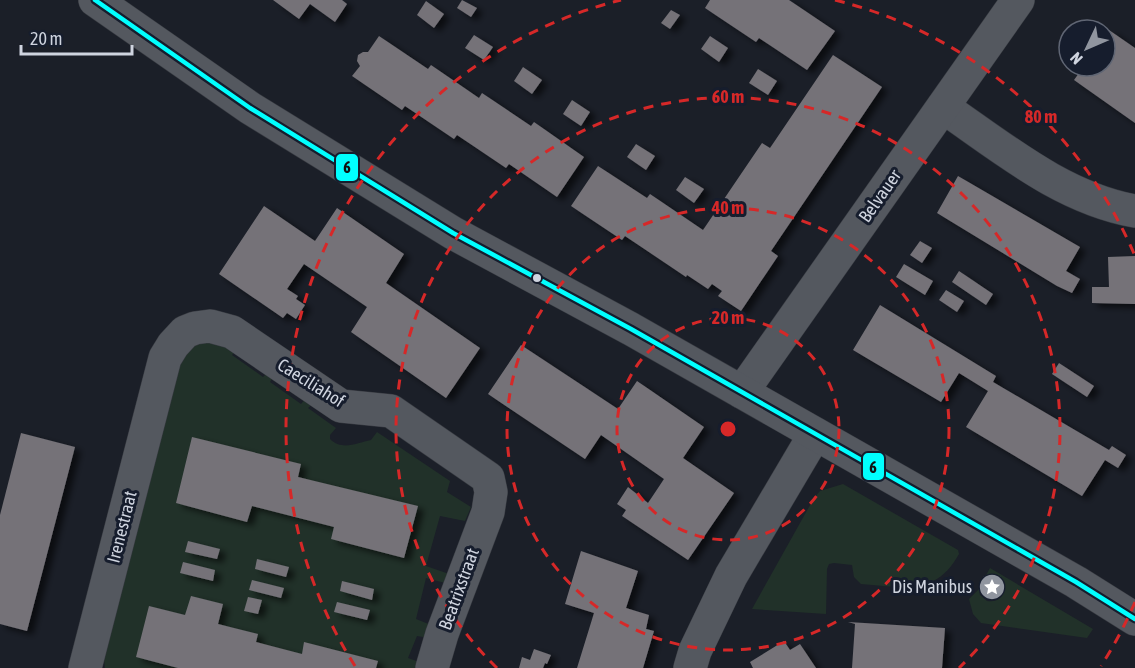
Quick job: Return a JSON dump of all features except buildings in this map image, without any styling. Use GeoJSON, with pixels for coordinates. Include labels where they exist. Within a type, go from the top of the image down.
{"type":"FeatureCollection","features":[{"type":"Feature","properties":{"kind":"street"},"geometry":{"type":"LineString","coordinates":[[95,0],[250,108],[453,232],[631,329],[1076,582],[1135,619]]}},
{"type":"Feature","properties":{"kind":"street","name":"Belvauer"},"geometry":{"type":"LineString","coordinates":[[742,392],[1018,0]]}},
{"type":"Feature","properties":{"kind":"street"},"geometry":{"type":"LineString","coordinates":[[943,106],[1066,188],[1109,206],[1135,211]]}},
{"type":"Feature","properties":{"kind":"street","name":"Caeciliahof"},"geometry":{"type":"LineString","coordinates":[[158,385],[165,358],[185,332],[210,326],[232,332],[341,406],[391,411],[471,465],[488,478],[492,492],[488,512]]}},
{"type":"Feature","properties":{"kind":"street","name":"Irenestraat"},"geometry":{"type":"LineString","coordinates":[[85,668],[158,385]]}},
{"type":"Feature","properties":{"kind":"street"},"geometry":{"type":"LineString","coordinates":[[690,668],[695,651],[731,576],[814,434]]}},
{"type":"Feature","properties":{"kind":"street","name":"Beatrixstraat"},"geometry":{"type":"LineString","coordinates":[[432,668],[442,634],[488,512]]}},
{"type":"Feature","properties":{"kind":"green space"},"geometry":{"type":"Polygon","coordinates":[[[201,340],[237,349],[232,355],[263,377],[268,372],[274,375],[270,382],[301,404],[306,398],[313,404],[308,408],[336,428],[330,435],[330,439],[335,443],[345,445],[371,440],[377,432],[450,481],[447,492],[471,507],[465,521],[440,516],[426,566],[452,575],[449,584],[426,578],[416,619],[436,627],[429,638],[417,636],[408,658],[422,663],[420,668],[105,668],[104,660],[180,360],[201,340]]]}},
{"type":"Feature","properties":{"kind":"green space"},"geometry":{"type":"Polygon","coordinates":[[[843,484],[958,550],[959,554],[950,568],[929,583],[904,587],[861,584],[854,577],[852,565],[829,564],[826,614],[752,609],[814,498],[820,491],[843,484]]]}},
{"type":"Feature","properties":{"kind":"green space"},"geometry":{"type":"Polygon","coordinates":[[[990,568],[1093,629],[1087,638],[981,623],[973,614],[969,599],[979,589],[980,595],[987,601],[994,601],[1005,589],[1003,582],[997,577],[985,577],[990,568]]]}},
{"type":"Feature","properties":{"kind":"transit line","name":"6"},"geometry":{"type":"LineString","coordinates":[[95,0],[250,108],[453,233],[631,329],[1076,582],[1135,619]]}},
{"type":"Feature","properties":{"kind":"place","name":"Dis Manibus"},"geometry":{"type":"Point","coordinates":[992,587]}}]}
